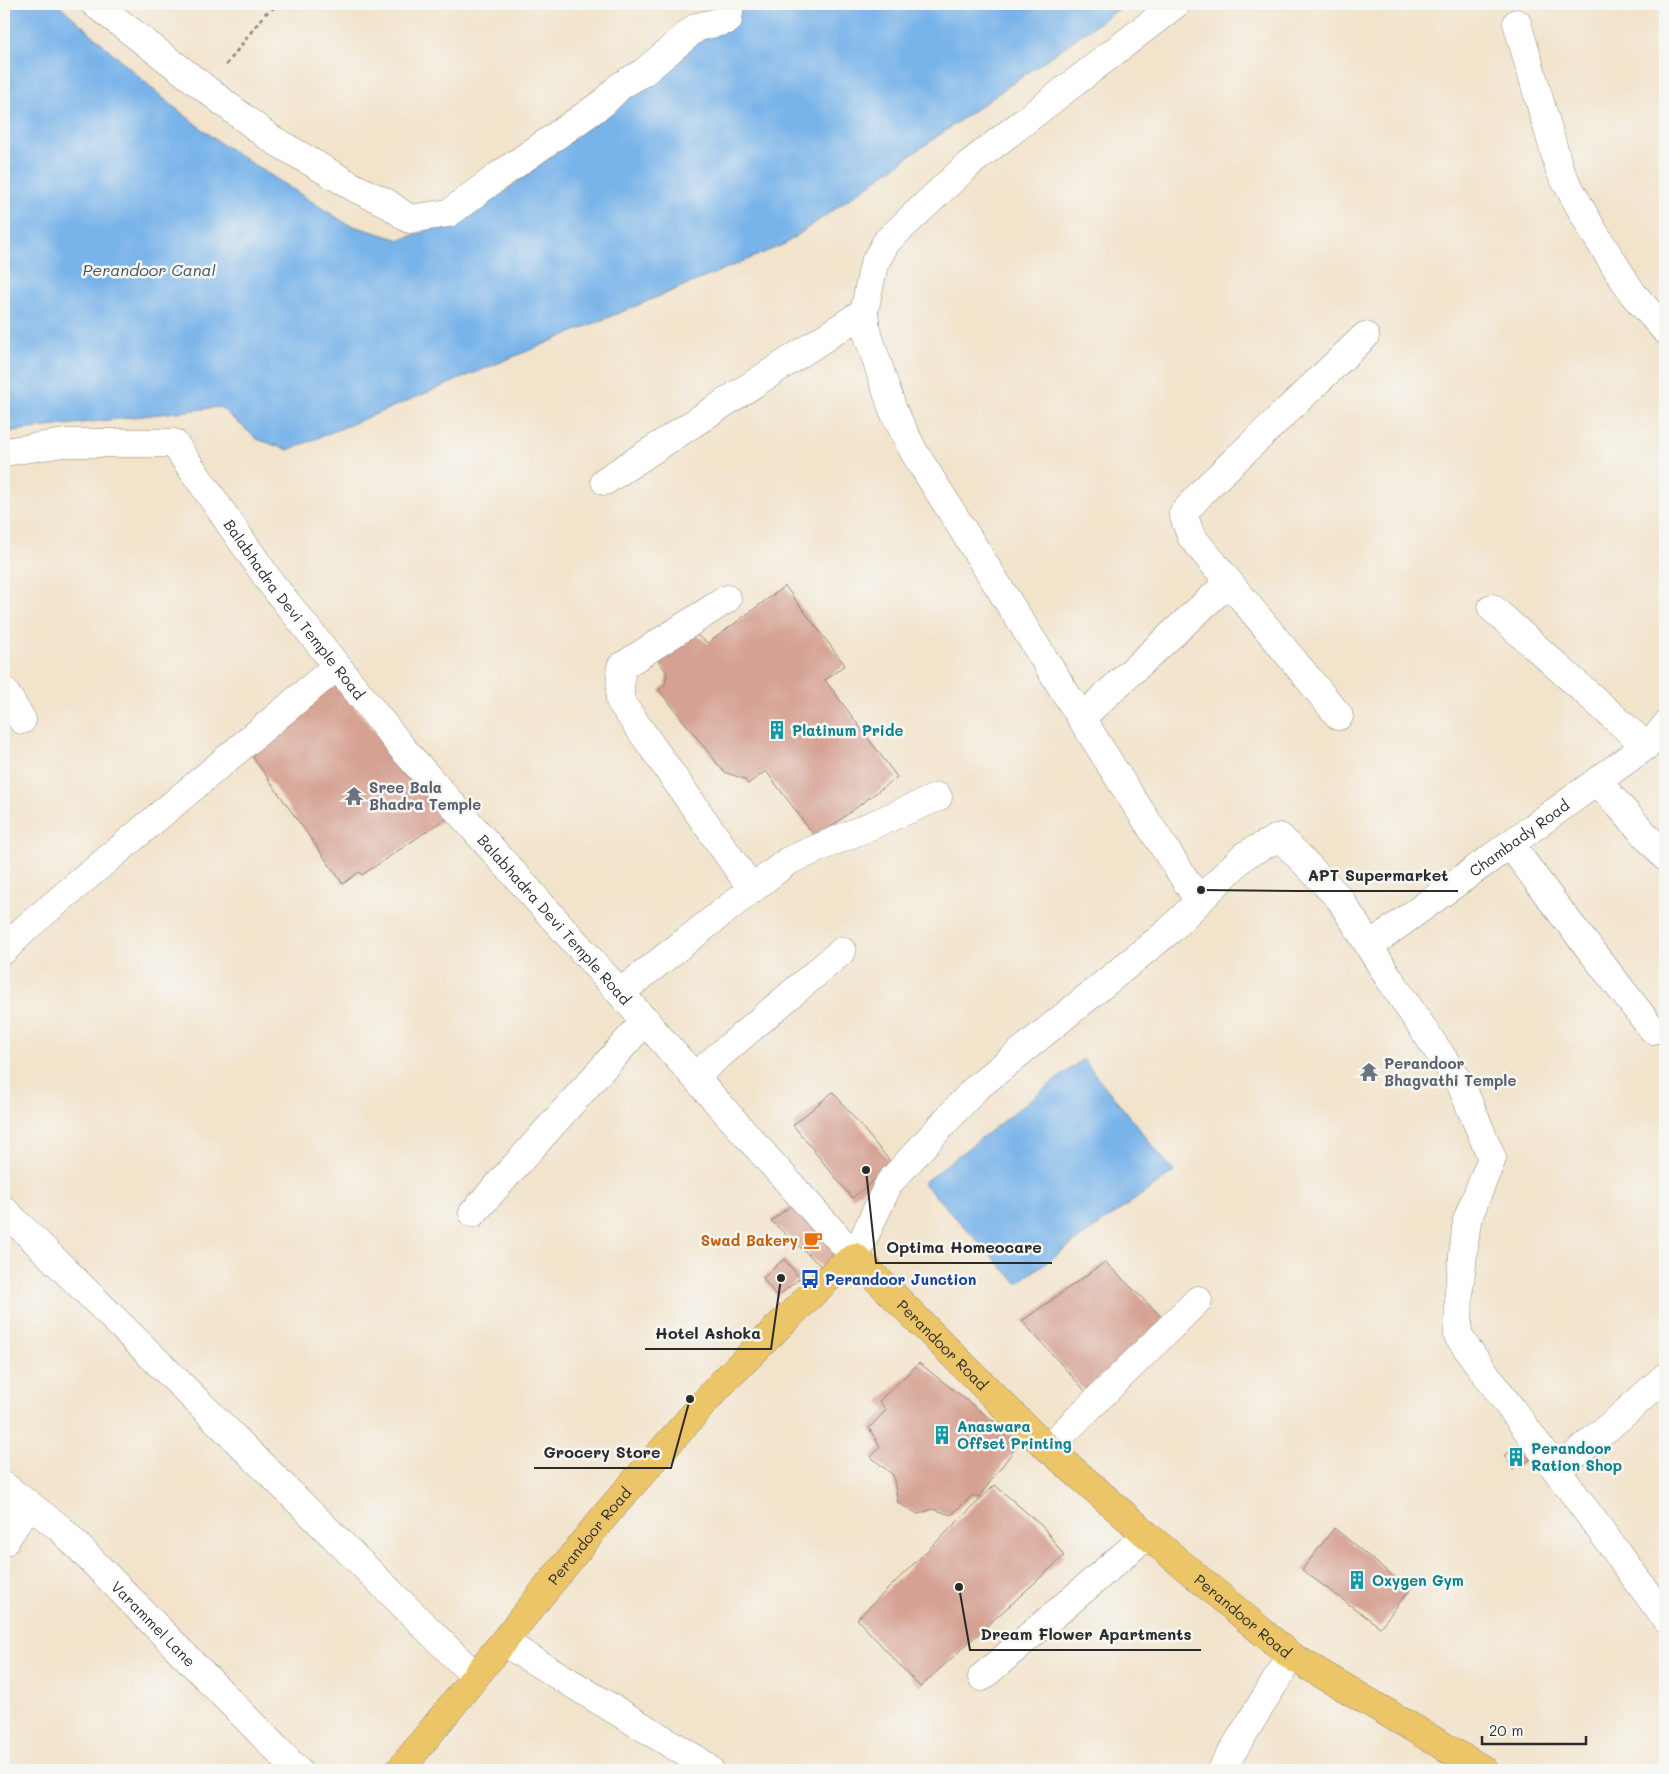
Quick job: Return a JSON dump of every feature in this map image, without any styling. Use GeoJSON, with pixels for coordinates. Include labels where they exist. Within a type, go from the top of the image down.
{"type":"FeatureCollection","features":[{"type":"Feature","properties":{"kind":"main road","name":"Perandoor Road"},"geometry":{"type":"LineString","coordinates":[[400,1770],[607,1514],[718,1387],[839,1268],[855,1257],[1048,1448],[1147,1535],[1291,1656],[1484,1770]]}},
{"type":"Feature","properties":{"kind":"street"},"geometry":{"type":"LineString","coordinates":[[95,4],[270,138],[357,189],[387,203],[409,219],[449,213],[603,103],[620,86],[644,72],[697,27],[728,20],[730,4]]}},
{"type":"Feature","properties":{"kind":"street"},"geometry":{"type":"LineString","coordinates":[[1176,4],[968,165],[900,228],[887,241],[874,264],[864,312],[866,329],[893,410],[914,452],[1081,718],[1199,901]]}},
{"type":"Feature","properties":{"kind":"street"},"geometry":{"type":"LineString","coordinates":[[1517,23],[1560,170],[1592,229],[1633,294],[1665,330]]}},
{"type":"Feature","properties":{"kind":"street"},"geometry":{"type":"LineString","coordinates":[[605,481],[864,312]]}},
{"type":"Feature","properties":{"kind":"street"},"geometry":{"type":"LineString","coordinates":[[1339,716],[1191,536],[1183,514],[1203,491],[1365,336]]}},
{"type":"Feature","properties":{"kind":"street","name":"Balabhadra Devi Temple Road"},"geometry":{"type":"LineString","coordinates":[[4,452],[64,443],[174,443],[271,583],[403,749],[855,1257]]}},
{"type":"Feature","properties":{"kind":"street"},"geometry":{"type":"LineString","coordinates":[[1081,718],[1229,582]]}},
{"type":"Feature","properties":{"kind":"street"},"geometry":{"type":"LineString","coordinates":[[727,599],[621,667],[620,701],[752,889]]}},
{"type":"Feature","properties":{"kind":"street"},"geometry":{"type":"LineString","coordinates":[[1492,608],[1646,746]]}},
{"type":"Feature","properties":{"kind":"street"},"geometry":{"type":"LineString","coordinates":[[4,950],[33,921],[337,666]]}},
{"type":"Feature","properties":{"kind":"street"},"geometry":{"type":"LineString","coordinates":[[4,691],[22,720]]}},
{"type":"Feature","properties":{"kind":"street","name":"Chambady Road"},"geometry":{"type":"LineString","coordinates":[[1369,946],[1646,746],[1655,739],[1665,726]]}},
{"type":"Feature","properties":{"kind":"street"},"geometry":{"type":"LineString","coordinates":[[1597,781],[1665,857]]}},
{"type":"Feature","properties":{"kind":"street"},"geometry":{"type":"LineString","coordinates":[[620,992],[788,861],[938,797]]}},
{"type":"Feature","properties":{"kind":"street"},"geometry":{"type":"LineString","coordinates":[[855,1257],[889,1183],[975,1089],[1169,931],[1245,855],[1280,836],[1340,899],[1387,976],[1461,1085],[1492,1158],[1467,1220],[1459,1290],[1458,1336],[1665,1618]]}},
{"type":"Feature","properties":{"kind":"street"},"geometry":{"type":"LineString","coordinates":[[1510,844],[1653,1030]]}},
{"type":"Feature","properties":{"kind":"street"},"geometry":{"type":"LineString","coordinates":[[695,1076],[842,951]]}},
{"type":"Feature","properties":{"kind":"street"},"geometry":{"type":"LineString","coordinates":[[472,1213],[646,1020]]}},
{"type":"Feature","properties":{"kind":"street"},"geometry":{"type":"LineString","coordinates":[[4,1210],[476,1676]]}},
{"type":"Feature","properties":{"kind":"street"},"geometry":{"type":"LineString","coordinates":[[1048,1448],[1198,1300]]}},
{"type":"Feature","properties":{"kind":"street"},"geometry":{"type":"LineString","coordinates":[[1557,1470],[1665,1377]]}},
{"type":"Feature","properties":{"kind":"street","name":"Varammel Lane"},"geometry":{"type":"LineString","coordinates":[[4,1486],[60,1528],[297,1770]]}},
{"type":"Feature","properties":{"kind":"street"},"geometry":{"type":"LineString","coordinates":[[4,1542],[29,1504]]}},
{"type":"Feature","properties":{"kind":"street"},"geometry":{"type":"LineString","coordinates":[[982,1677],[1147,1535]]}},
{"type":"Feature","properties":{"kind":"street"},"geometry":{"type":"LineString","coordinates":[[503,1642],[699,1761],[710,1770]]}},
{"type":"Feature","properties":{"kind":"street"},"geometry":{"type":"LineString","coordinates":[[1221,1770],[1291,1656]]}},
{"type":"Feature","properties":{"kind":"path"},"geometry":{"type":"LineString","coordinates":[[207,91],[265,14],[279,4]]}},
{"type":"Feature","properties":{"kind":"water","name":"Perandoor Canal"},"geometry":{"type":"Polygon","coordinates":[[[4,4],[58,4],[164,99],[220,143],[347,224],[400,240],[477,213],[748,4],[1125,4],[785,244],[288,450],[257,439],[220,407],[4,432],[4,4]]]}},
{"type":"Feature","properties":{"kind":"water"},"geometry":{"type":"Polygon","coordinates":[[[1083,1059],[1174,1172],[1017,1283],[923,1183],[1083,1059]]]}},
{"type":"Feature","properties":{"kind":"building","name":"Platinum Pride"},"geometry":{"type":"Polygon","coordinates":[[[785,586],[845,665],[825,680],[897,777],[816,838],[766,771],[748,784],[744,779],[724,772],[659,690],[665,685],[667,673],[658,660],[696,635],[708,643],[785,586]]]}},
{"type":"Feature","properties":{"kind":"building","name":"Sree Bala Bhadra Temple"},"geometry":{"type":"Polygon","coordinates":[[[334,683],[448,817],[362,875],[359,872],[343,884],[247,749],[334,683]]]}},
{"type":"Feature","properties":{"kind":"building"},"geometry":{"type":"Polygon","coordinates":[[[833,1092],[893,1165],[852,1198],[793,1125],[833,1092]]]}},
{"type":"Feature","properties":{"kind":"building","name":"Swad Bakery"},"geometry":{"type":"Polygon","coordinates":[[[798,1200],[851,1258],[830,1274],[771,1221],[798,1200]]]}},
{"type":"Feature","properties":{"kind":"building"},"geometry":{"type":"Polygon","coordinates":[[[784,1259],[800,1278],[777,1297],[763,1278],[784,1259]]]}},
{"type":"Feature","properties":{"kind":"building"},"geometry":{"type":"Polygon","coordinates":[[[1105,1262],[1165,1320],[1089,1395],[1022,1321],[1105,1262]]]}},
{"type":"Feature","properties":{"kind":"building","name":"Anaswara Offset Printing"},"geometry":{"type":"Polygon","coordinates":[[[919,1363],[1020,1442],[979,1497],[973,1495],[951,1515],[933,1509],[918,1514],[898,1503],[893,1475],[871,1457],[880,1447],[869,1428],[886,1410],[879,1401],[919,1363]]]}},
{"type":"Feature","properties":{"kind":"building","name":"Perandoor Ration Shop"},"geometry":{"type":"Polygon","coordinates":[[[1518,1447],[1530,1460],[1513,1469],[1504,1455],[1518,1447]]]}},
{"type":"Feature","properties":{"kind":"building"},"geometry":{"type":"Polygon","coordinates":[[[995,1485],[1044,1528],[1064,1556],[920,1687],[857,1619],[995,1485]]]}},
{"type":"Feature","properties":{"kind":"building","name":"Oxygen Gym"},"geometry":{"type":"Polygon","coordinates":[[[1334,1528],[1410,1590],[1380,1627],[1302,1570],[1334,1528]]]}},
{"type":"Feature","properties":{"kind":"place","name":"Platinum Pride"},"geometry":{"type":"Point","coordinates":[777,730]}},
{"type":"Feature","properties":{"kind":"place","name":"Sree Bala Bhadra Temple"},"geometry":{"type":"Point","coordinates":[354,796]}},
{"type":"Feature","properties":{"kind":"place","name":"APT Supermarket"},"geometry":{"type":"Point","coordinates":[1201,890]}},
{"type":"Feature","properties":{"kind":"place","name":"Perandoor Bhagvathi Temple"},"geometry":{"type":"Point","coordinates":[1369,1072]}},
{"type":"Feature","properties":{"kind":"place","name":"Optima Homeocare"},"geometry":{"type":"Point","coordinates":[866,1170]}},
{"type":"Feature","properties":{"kind":"place","name":"Swad Bakery"},"geometry":{"type":"Point","coordinates":[813,1240]}},
{"type":"Feature","properties":{"kind":"place","name":"Hotel Ashoka"},"geometry":{"type":"Point","coordinates":[781,1278]}},
{"type":"Feature","properties":{"kind":"place","name":"Perandoor Junction"},"geometry":{"type":"Point","coordinates":[810,1279]}},
{"type":"Feature","properties":{"kind":"place","name":"Grocery Store"},"geometry":{"type":"Point","coordinates":[690,1399]}},
{"type":"Feature","properties":{"kind":"place","name":"Anaswara Offset Printing"},"geometry":{"type":"Point","coordinates":[942,1435]}},
{"type":"Feature","properties":{"kind":"place","name":"Perandoor Ration Shop"},"geometry":{"type":"Point","coordinates":[1516,1457]}},
{"type":"Feature","properties":{"kind":"place","name":"Oxygen Gym"},"geometry":{"type":"Point","coordinates":[1357,1580]}},
{"type":"Feature","properties":{"kind":"place","name":"Dream Flower Apartments"},"geometry":{"type":"Point","coordinates":[959,1587]}}]}
